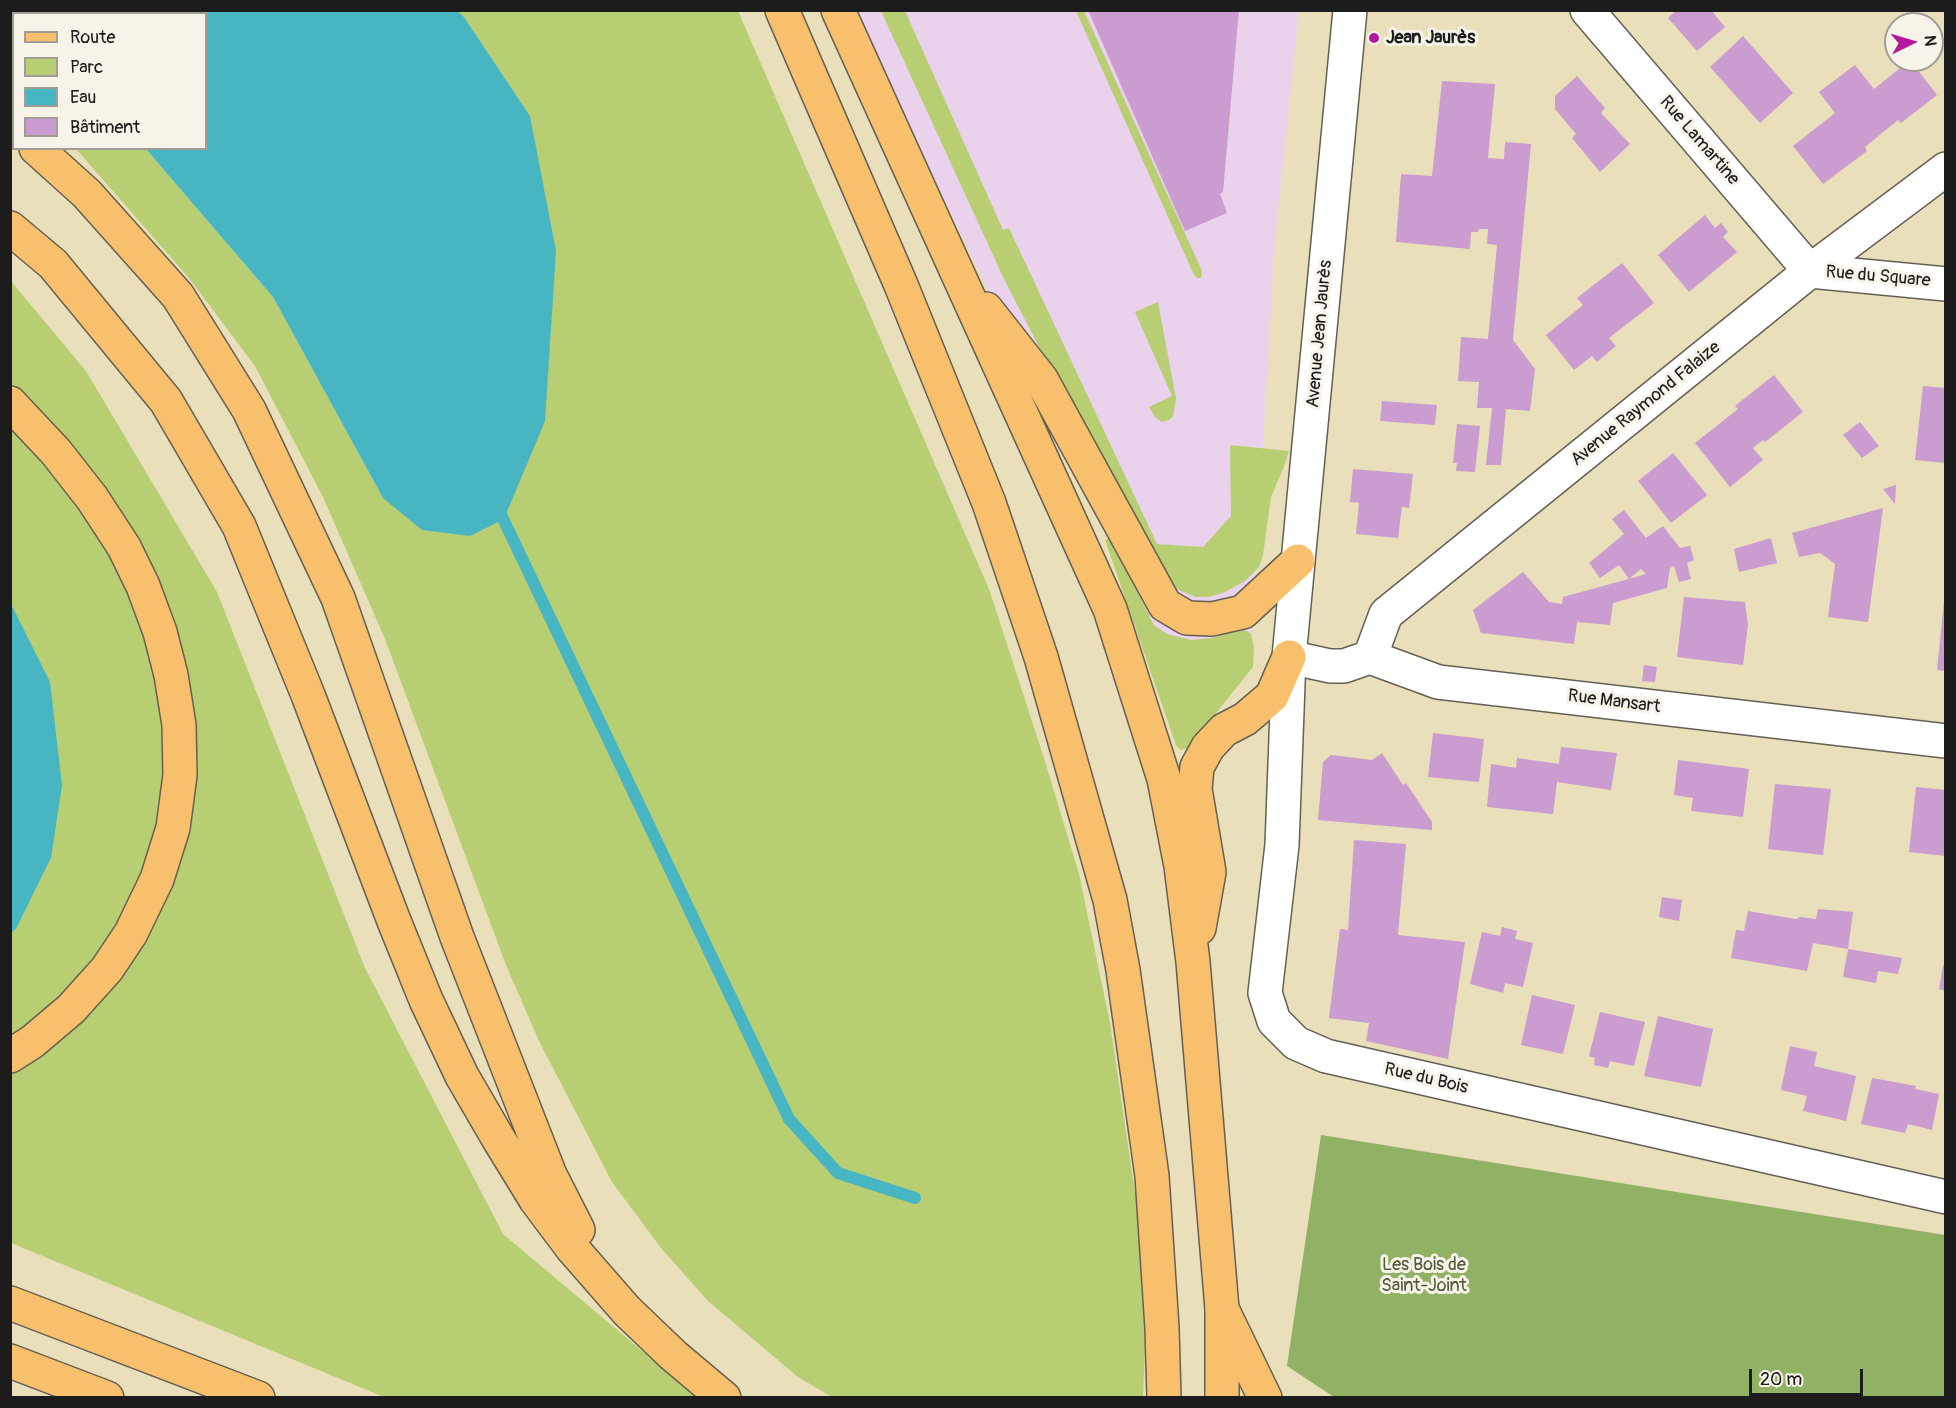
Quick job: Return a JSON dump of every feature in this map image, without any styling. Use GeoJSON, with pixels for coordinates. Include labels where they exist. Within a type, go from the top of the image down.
{"type":"FeatureCollection","features":[{"type":"Feature","properties":{"kind":"main road"},"geometry":{"type":"LineString","coordinates":[[782,10],[901,285],[989,504],[1041,657],[1106,888],[1123,970],[1152,1176],[1164,1398]]}},
{"type":"Feature","properties":{"kind":"main road"},"geometry":{"type":"LineString","coordinates":[[838,10],[1110,609],[1164,779],[1181,866],[1193,962],[1222,1309],[1222,1398]]}},
{"type":"Feature","properties":{"kind":"main road"},"geometry":{"type":"LineString","coordinates":[[38,150],[87,194],[178,296],[249,410],[339,598],[457,936],[550,1175],[597,1265],[627,1311]]}},
{"type":"Feature","properties":{"kind":"main road"},"geometry":{"type":"LineString","coordinates":[[10,228],[53,264],[166,401],[239,526],[308,695],[426,1000],[462,1076],[536,1200],[572,1248],[627,1311],[673,1355],[724,1398]]}},
{"type":"Feature","properties":{"kind":"main road"},"geometry":{"type":"LineString","coordinates":[[953,267],[1041,379],[1165,605],[1187,618],[1212,619],[1243,612],[1298,561]]}},
{"type":"Feature","properties":{"kind":"main road"},"geometry":{"type":"LineString","coordinates":[[10,403],[57,452],[92,498],[124,547],[143,586],[160,632],[171,675],[179,725],[180,775],[173,828],[158,879],[131,933],[107,969],[72,1009],[32,1042],[10,1056]]}},
{"type":"Feature","properties":{"kind":"main road"},"geometry":{"type":"LineString","coordinates":[[1193,962],[1209,872],[1196,789],[1197,767],[1208,747],[1224,730],[1245,720],[1272,696],[1289,657]]}},
{"type":"Feature","properties":{"kind":"main road"},"geometry":{"type":"LineString","coordinates":[[10,1303],[258,1398]]}},
{"type":"Feature","properties":{"kind":"main road"},"geometry":{"type":"LineString","coordinates":[[1222,1309],[1265,1398]]}},
{"type":"Feature","properties":{"kind":"main road"},"geometry":{"type":"LineString","coordinates":[[10,1361],[107,1398]]}},
{"type":"Feature","properties":{"kind":"street","name":"Avenue Jean Jaurès"},"geometry":{"type":"LineString","coordinates":[[1289,657],[1350,10]]}},
{"type":"Feature","properties":{"kind":"street","name":"Rue Lamartine"},"geometry":{"type":"LineString","coordinates":[[1587,10],[1810,271]]}},
{"type":"Feature","properties":{"kind":"street","name":"Avenue Raymond Falaize"},"geometry":{"type":"LineString","coordinates":[[1370,657],[1386,614],[1810,271],[1946,169]]}},
{"type":"Feature","properties":{"kind":"street","name":"Rue du Square"},"geometry":{"type":"LineString","coordinates":[[1810,271],[1946,284]]}},
{"type":"Feature","properties":{"kind":"street"},"geometry":{"type":"LineString","coordinates":[[1289,657],[1330,666],[1344,666],[1370,657]]}},
{"type":"Feature","properties":{"kind":"street","name":"Rue du Bois"},"geometry":{"type":"LineString","coordinates":[[1289,657],[1282,844],[1265,993],[1274,1021],[1296,1043],[1326,1056],[1946,1197]]}},
{"type":"Feature","properties":{"kind":"street","name":"Rue Mansart"},"geometry":{"type":"LineString","coordinates":[[1370,657],[1438,682],[1946,741]]}},
{"type":"Feature","properties":{"kind":"shaded area"},"geometry":{"type":"Polygon","coordinates":[[[857,11],[1299,11],[1275,240],[1250,666],[1180,747],[1107,537],[898,104],[857,11]]]}},
{"type":"Feature","properties":{"kind":"green space"},"geometry":{"type":"Polygon","coordinates":[[[11,11],[22,11],[24,12],[12,12],[11,87],[11,11]]]}},
{"type":"Feature","properties":{"kind":"green space"},"geometry":{"type":"Polygon","coordinates":[[[456,11],[738,11],[989,589],[1079,874],[1110,1023],[1140,1227],[1145,1346],[1143,1397],[832,1397],[798,1377],[708,1301],[661,1248],[612,1182],[539,1041],[506,965],[385,639],[323,497],[255,366],[189,278],[77,150],[147,150],[273,297],[383,498],[530,116],[464,17],[456,11]]]}},
{"type":"Feature","properties":{"kind":"green space"},"geometry":{"type":"Polygon","coordinates":[[[881,11],[905,11],[1003,230],[1009,228],[1157,544],[1203,547],[1231,516],[1230,445],[1289,451],[1271,497],[1263,555],[1259,567],[1245,581],[1225,592],[1209,597],[1196,597],[1181,591],[1166,580],[1132,527],[1004,279],[881,11]]]}},
{"type":"Feature","properties":{"kind":"green space"},"geometry":{"type":"Polygon","coordinates":[[[1076,11],[1084,11],[1202,271],[1201,278],[1194,275],[1076,11]]]}},
{"type":"Feature","properties":{"kind":"green space"},"geometry":{"type":"Polygon","coordinates":[[[10,280],[86,371],[217,592],[365,968],[503,1234],[697,1397],[384,1397],[11,1243],[11,933],[16,929],[51,858],[11,602],[10,280]]]}},
{"type":"Feature","properties":{"kind":"green space"},"geometry":{"type":"Polygon","coordinates":[[[1158,302],[1176,399],[1173,416],[1162,422],[1156,418],[1149,407],[1172,396],[1135,312],[1158,302]]]}},
{"type":"Feature","properties":{"kind":"green space"},"geometry":{"type":"Polygon","coordinates":[[[1110,538],[1154,625],[1167,634],[1191,640],[1212,638],[1240,630],[1251,634],[1254,647],[1253,667],[1188,748],[1180,750],[1176,745],[1105,540],[1110,538]]]}},
{"type":"Feature","properties":{"kind":"green space","name":"Les Bois de Saint-Joint"},"geometry":{"type":"Polygon","coordinates":[[[1321,1135],[1945,1235],[1945,1397],[1334,1397],[1287,1366],[1321,1135]]]}},
{"type":"Feature","properties":{"kind":"water"},"geometry":{"type":"Polygon","coordinates":[[[456,10],[464,17],[530,116],[556,251],[545,421],[504,519],[470,536],[422,530],[383,498],[273,297],[147,150],[207,150],[207,12],[22,11],[456,10]]]}},
{"type":"Feature","properties":{"kind":"water"},"geometry":{"type":"Polygon","coordinates":[[[10,602],[50,682],[62,785],[51,858],[16,929],[11,933],[10,602]]]}},
{"type":"Feature","properties":{"kind":"building"},"geometry":{"type":"Polygon","coordinates":[[[1088,10],[1239,10],[1223,192],[1220,194],[1227,213],[1185,231],[1088,10]]]}},
{"type":"Feature","properties":{"kind":"building"},"geometry":{"type":"Polygon","coordinates":[[[1677,10],[1711,10],[1725,27],[1697,51],[1668,18],[1677,10]]]}},
{"type":"Feature","properties":{"kind":"building"},"geometry":{"type":"Polygon","coordinates":[[[1743,36],[1793,93],[1760,123],[1710,67],[1743,36]]]}},
{"type":"Feature","properties":{"kind":"building"},"geometry":{"type":"Polygon","coordinates":[[[1855,65],[1874,89],[1895,72],[1919,72],[1937,95],[1901,123],[1898,120],[1865,147],[1867,151],[1823,184],[1793,146],[1835,113],[1819,92],[1855,65]]]}},
{"type":"Feature","properties":{"kind":"building"},"geometry":{"type":"Polygon","coordinates":[[[1577,76],[1605,108],[1601,113],[1630,144],[1600,172],[1572,138],[1576,134],[1555,109],[1555,96],[1577,76]]]}},
{"type":"Feature","properties":{"kind":"building"},"geometry":{"type":"Polygon","coordinates":[[[1442,81],[1495,84],[1488,158],[1504,159],[1505,142],[1531,144],[1513,340],[1535,369],[1530,411],[1506,409],[1501,465],[1486,465],[1492,408],[1477,408],[1479,382],[1458,381],[1461,337],[1488,339],[1497,245],[1487,244],[1488,229],[1471,232],[1470,249],[1396,242],[1401,174],[1432,176],[1442,81]]]}},
{"type":"Feature","properties":{"kind":"building"},"geometry":{"type":"Polygon","coordinates":[[[1705,215],[1715,228],[1721,223],[1728,232],[1723,237],[1737,252],[1689,292],[1658,255],[1705,215]]]}},
{"type":"Feature","properties":{"kind":"building"},"geometry":{"type":"Polygon","coordinates":[[[1622,263],[1654,303],[1609,338],[1616,346],[1597,362],[1592,356],[1574,370],[1546,335],[1583,305],[1577,298],[1622,263]]]}},
{"type":"Feature","properties":{"kind":"building"},"geometry":{"type":"Polygon","coordinates":[[[1774,375],[1803,412],[1765,442],[1763,440],[1753,448],[1763,460],[1730,487],[1695,443],[1738,409],[1735,406],[1774,375]]]}},
{"type":"Feature","properties":{"kind":"building"},"geometry":{"type":"Polygon","coordinates":[[[1923,386],[1946,388],[1946,463],[1915,460],[1923,386]]]}},
{"type":"Feature","properties":{"kind":"building"},"geometry":{"type":"Polygon","coordinates":[[[1382,401],[1437,405],[1435,425],[1380,421],[1382,401]]]}},
{"type":"Feature","properties":{"kind":"building"},"geometry":{"type":"Polygon","coordinates":[[[1860,422],[1879,446],[1862,458],[1843,435],[1860,422]]]}},
{"type":"Feature","properties":{"kind":"building"},"geometry":{"type":"Polygon","coordinates":[[[1457,424],[1480,426],[1475,472],[1456,471],[1457,463],[1453,463],[1457,424]]]}},
{"type":"Feature","properties":{"kind":"building"},"geometry":{"type":"Polygon","coordinates":[[[1673,453],[1707,495],[1671,523],[1638,481],[1673,453]]]}},
{"type":"Feature","properties":{"kind":"building"},"geometry":{"type":"Polygon","coordinates":[[[1353,469],[1413,474],[1409,508],[1402,507],[1398,538],[1356,534],[1359,503],[1350,502],[1353,469]]]}},
{"type":"Feature","properties":{"kind":"building"},"geometry":{"type":"Polygon","coordinates":[[[1896,485],[1895,504],[1883,489],[1896,485]]]}},
{"type":"Feature","properties":{"kind":"building"},"geometry":{"type":"Polygon","coordinates":[[[1883,508],[1868,622],[1828,617],[1835,564],[1820,553],[1799,557],[1792,533],[1883,508]]]}},
{"type":"Feature","properties":{"kind":"building"},"geometry":{"type":"Polygon","coordinates":[[[1624,510],[1646,538],[1663,526],[1680,548],[1690,546],[1694,560],[1687,563],[1691,579],[1679,582],[1674,566],[1670,568],[1667,588],[1613,603],[1610,625],[1577,622],[1574,644],[1481,633],[1473,610],[1523,572],[1549,602],[1562,604],[1563,597],[1629,579],[1619,565],[1600,578],[1589,563],[1624,534],[1612,519],[1624,510]],[[1641,569],[1629,579],[1646,574],[1641,569]]]}},
{"type":"Feature","properties":{"kind":"building"},"geometry":{"type":"Polygon","coordinates":[[[1771,538],[1777,563],[1739,572],[1734,549],[1771,538]]]}},
{"type":"Feature","properties":{"kind":"building"},"geometry":{"type":"Polygon","coordinates":[[[1684,597],[1745,602],[1748,625],[1743,665],[1677,657],[1684,597]]]}},
{"type":"Feature","properties":{"kind":"building"},"geometry":{"type":"Polygon","coordinates":[[[1944,601],[1946,602],[1946,671],[1937,670],[1944,601]]]}},
{"type":"Feature","properties":{"kind":"building"},"geometry":{"type":"Polygon","coordinates":[[[1644,665],[1657,667],[1655,682],[1642,681],[1644,665]]]}},
{"type":"Feature","properties":{"kind":"building"},"geometry":{"type":"Polygon","coordinates":[[[1433,733],[1484,739],[1479,782],[1428,777],[1433,733]]]}},
{"type":"Feature","properties":{"kind":"building"},"geometry":{"type":"Polygon","coordinates":[[[1561,747],[1617,753],[1611,790],[1557,782],[1553,814],[1487,807],[1491,764],[1516,768],[1517,758],[1559,764],[1561,747]]]}},
{"type":"Feature","properties":{"kind":"building"},"geometry":{"type":"Polygon","coordinates":[[[1382,753],[1403,785],[1406,783],[1432,822],[1432,830],[1318,820],[1323,762],[1331,755],[1372,760],[1382,753]]]}},
{"type":"Feature","properties":{"kind":"building"},"geometry":{"type":"Polygon","coordinates":[[[1678,760],[1749,769],[1743,817],[1691,811],[1693,798],[1674,795],[1678,760]]]}},
{"type":"Feature","properties":{"kind":"building"},"geometry":{"type":"Polygon","coordinates":[[[1775,784],[1831,789],[1823,855],[1768,849],[1775,784]]]}},
{"type":"Feature","properties":{"kind":"building"},"geometry":{"type":"Polygon","coordinates":[[[1916,787],[1946,790],[1946,856],[1909,852],[1916,787]]]}},
{"type":"Feature","properties":{"kind":"building"},"geometry":{"type":"Polygon","coordinates":[[[1354,840],[1406,844],[1398,935],[1465,942],[1448,1059],[1366,1041],[1369,1023],[1329,1018],[1340,929],[1348,930],[1354,840]]]}},
{"type":"Feature","properties":{"kind":"building"},"geometry":{"type":"Polygon","coordinates":[[[1662,897],[1682,900],[1679,921],[1659,917],[1662,897]]]}},
{"type":"Feature","properties":{"kind":"building"},"geometry":{"type":"Polygon","coordinates":[[[1818,909],[1853,912],[1848,949],[1813,943],[1807,971],[1731,958],[1736,930],[1744,931],[1748,911],[1796,919],[1800,917],[1816,919],[1818,909]]]}},
{"type":"Feature","properties":{"kind":"building"},"geometry":{"type":"Polygon","coordinates":[[[1502,927],[1517,931],[1515,939],[1533,943],[1523,987],[1505,983],[1503,993],[1470,984],[1482,932],[1500,936],[1502,927]]]}},
{"type":"Feature","properties":{"kind":"building"},"geometry":{"type":"Polygon","coordinates":[[[1848,949],[1902,958],[1898,974],[1878,971],[1876,983],[1843,977],[1848,949]]]}},
{"type":"Feature","properties":{"kind":"building"},"geometry":{"type":"Polygon","coordinates":[[[1943,965],[1946,965],[1946,991],[1939,989],[1943,965]]]}},
{"type":"Feature","properties":{"kind":"building"},"geometry":{"type":"Polygon","coordinates":[[[1532,995],[1575,1005],[1563,1054],[1521,1045],[1532,995]]]}},
{"type":"Feature","properties":{"kind":"building"},"geometry":{"type":"Polygon","coordinates":[[[1600,1012],[1645,1022],[1634,1066],[1610,1061],[1608,1068],[1594,1065],[1595,1058],[1589,1056],[1600,1012]]]}},
{"type":"Feature","properties":{"kind":"building"},"geometry":{"type":"Polygon","coordinates":[[[1658,1016],[1713,1029],[1701,1087],[1644,1076],[1658,1016]]]}},
{"type":"Feature","properties":{"kind":"building"},"geometry":{"type":"Polygon","coordinates":[[[1790,1046],[1817,1052],[1814,1066],[1856,1076],[1846,1121],[1803,1111],[1807,1096],[1781,1090],[1790,1046]]]}},
{"type":"Feature","properties":{"kind":"building"},"geometry":{"type":"Polygon","coordinates":[[[1872,1078],[1916,1086],[1915,1089],[1939,1094],[1932,1130],[1908,1124],[1905,1133],[1861,1124],[1872,1078]]]}},
{"type":"Feature","properties":{"kind":"waterway"},"geometry":{"type":"LineString","coordinates":[[497,506],[789,1119],[838,1173],[915,1198]]}},
{"type":"Feature","properties":{"kind":"place","name":"Jean Jaurès"},"geometry":{"type":"Point","coordinates":[1374,38]}}]}
